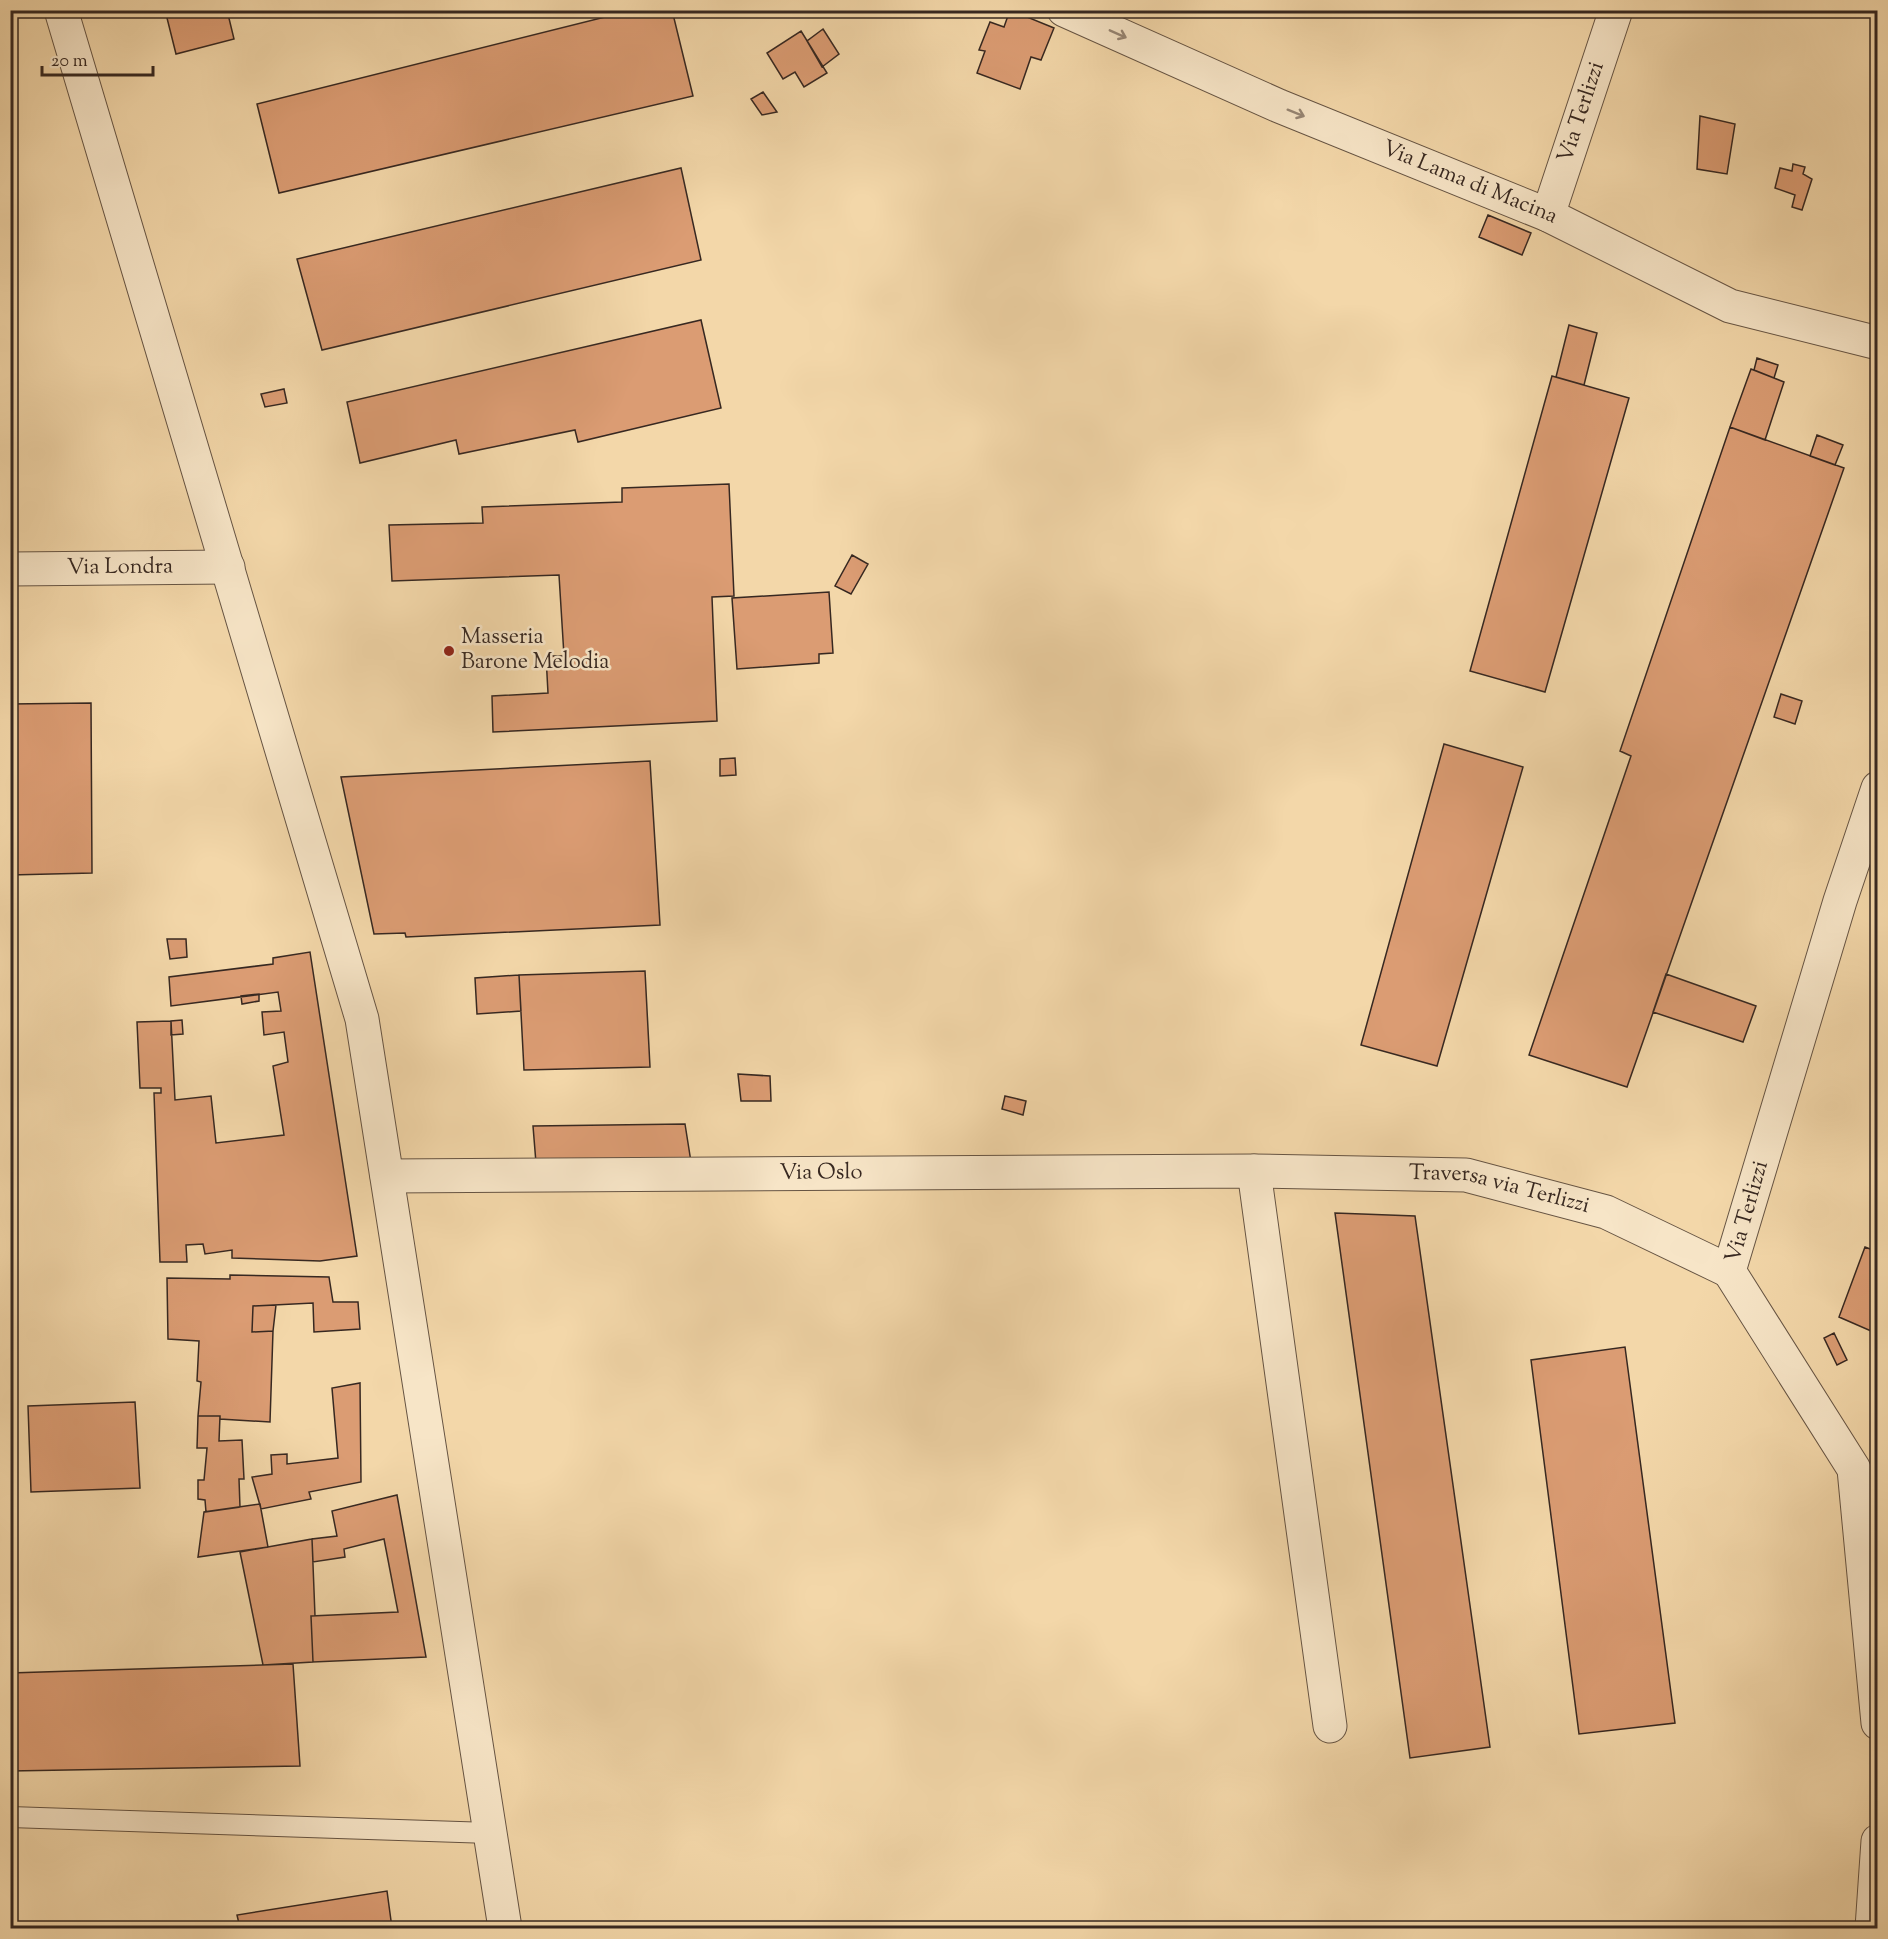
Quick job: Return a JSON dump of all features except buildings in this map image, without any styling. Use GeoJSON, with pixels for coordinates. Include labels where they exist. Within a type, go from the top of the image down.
{"type":"FeatureCollection","features":[{"type":"Feature","properties":{"kind":"street"},"geometry":{"type":"LineString","coordinates":[[60,10],[362,1019],[505,1929]]}},
{"type":"Feature","properties":{"kind":"street","name":"Via Lama di Macina"},"geometry":{"type":"LineString","coordinates":[[1064,10],[1280,106],[1548,215],[1730,306],[1878,343]]}},
{"type":"Feature","properties":{"kind":"street","name":"Via Terlizzi"},"geometry":{"type":"LineString","coordinates":[[1548,215],[1616,10]]}},
{"type":"Feature","properties":{"kind":"street","name":"Via Londra"},"geometry":{"type":"LineString","coordinates":[[10,569],[228,567]]}},
{"type":"Feature","properties":{"kind":"street","name":"Via Terlizzi"},"geometry":{"type":"LineString","coordinates":[[1878,788],[1840,901],[1729,1271],[1854,1469],[1878,1723]]}},
{"type":"Feature","properties":{"kind":"street"},"geometry":{"type":"LineString","coordinates":[[1254,1172],[1330,1726]]}},
{"type":"Feature","properties":{"kind":"street","name":"Via Oslo"},"geometry":{"type":"LineString","coordinates":[[387,1176],[1254,1172]]}},
{"type":"Feature","properties":{"kind":"street","name":"Traversa via Terlizzi"},"geometry":{"type":"LineString","coordinates":[[1254,1172],[1466,1175],[1606,1212],[1729,1271]]}},
{"type":"Feature","properties":{"kind":"street"},"geometry":{"type":"LineString","coordinates":[[1872,1929],[1878,1841]]}},
{"type":"Feature","properties":{"kind":"lane"},"geometry":{"type":"LineString","coordinates":[[10,1817],[490,1833]]}},
{"type":"Feature","properties":{"kind":"place","name":"Masseria Barone Melodia"},"geometry":{"type":"Point","coordinates":[449,651]}}]}
